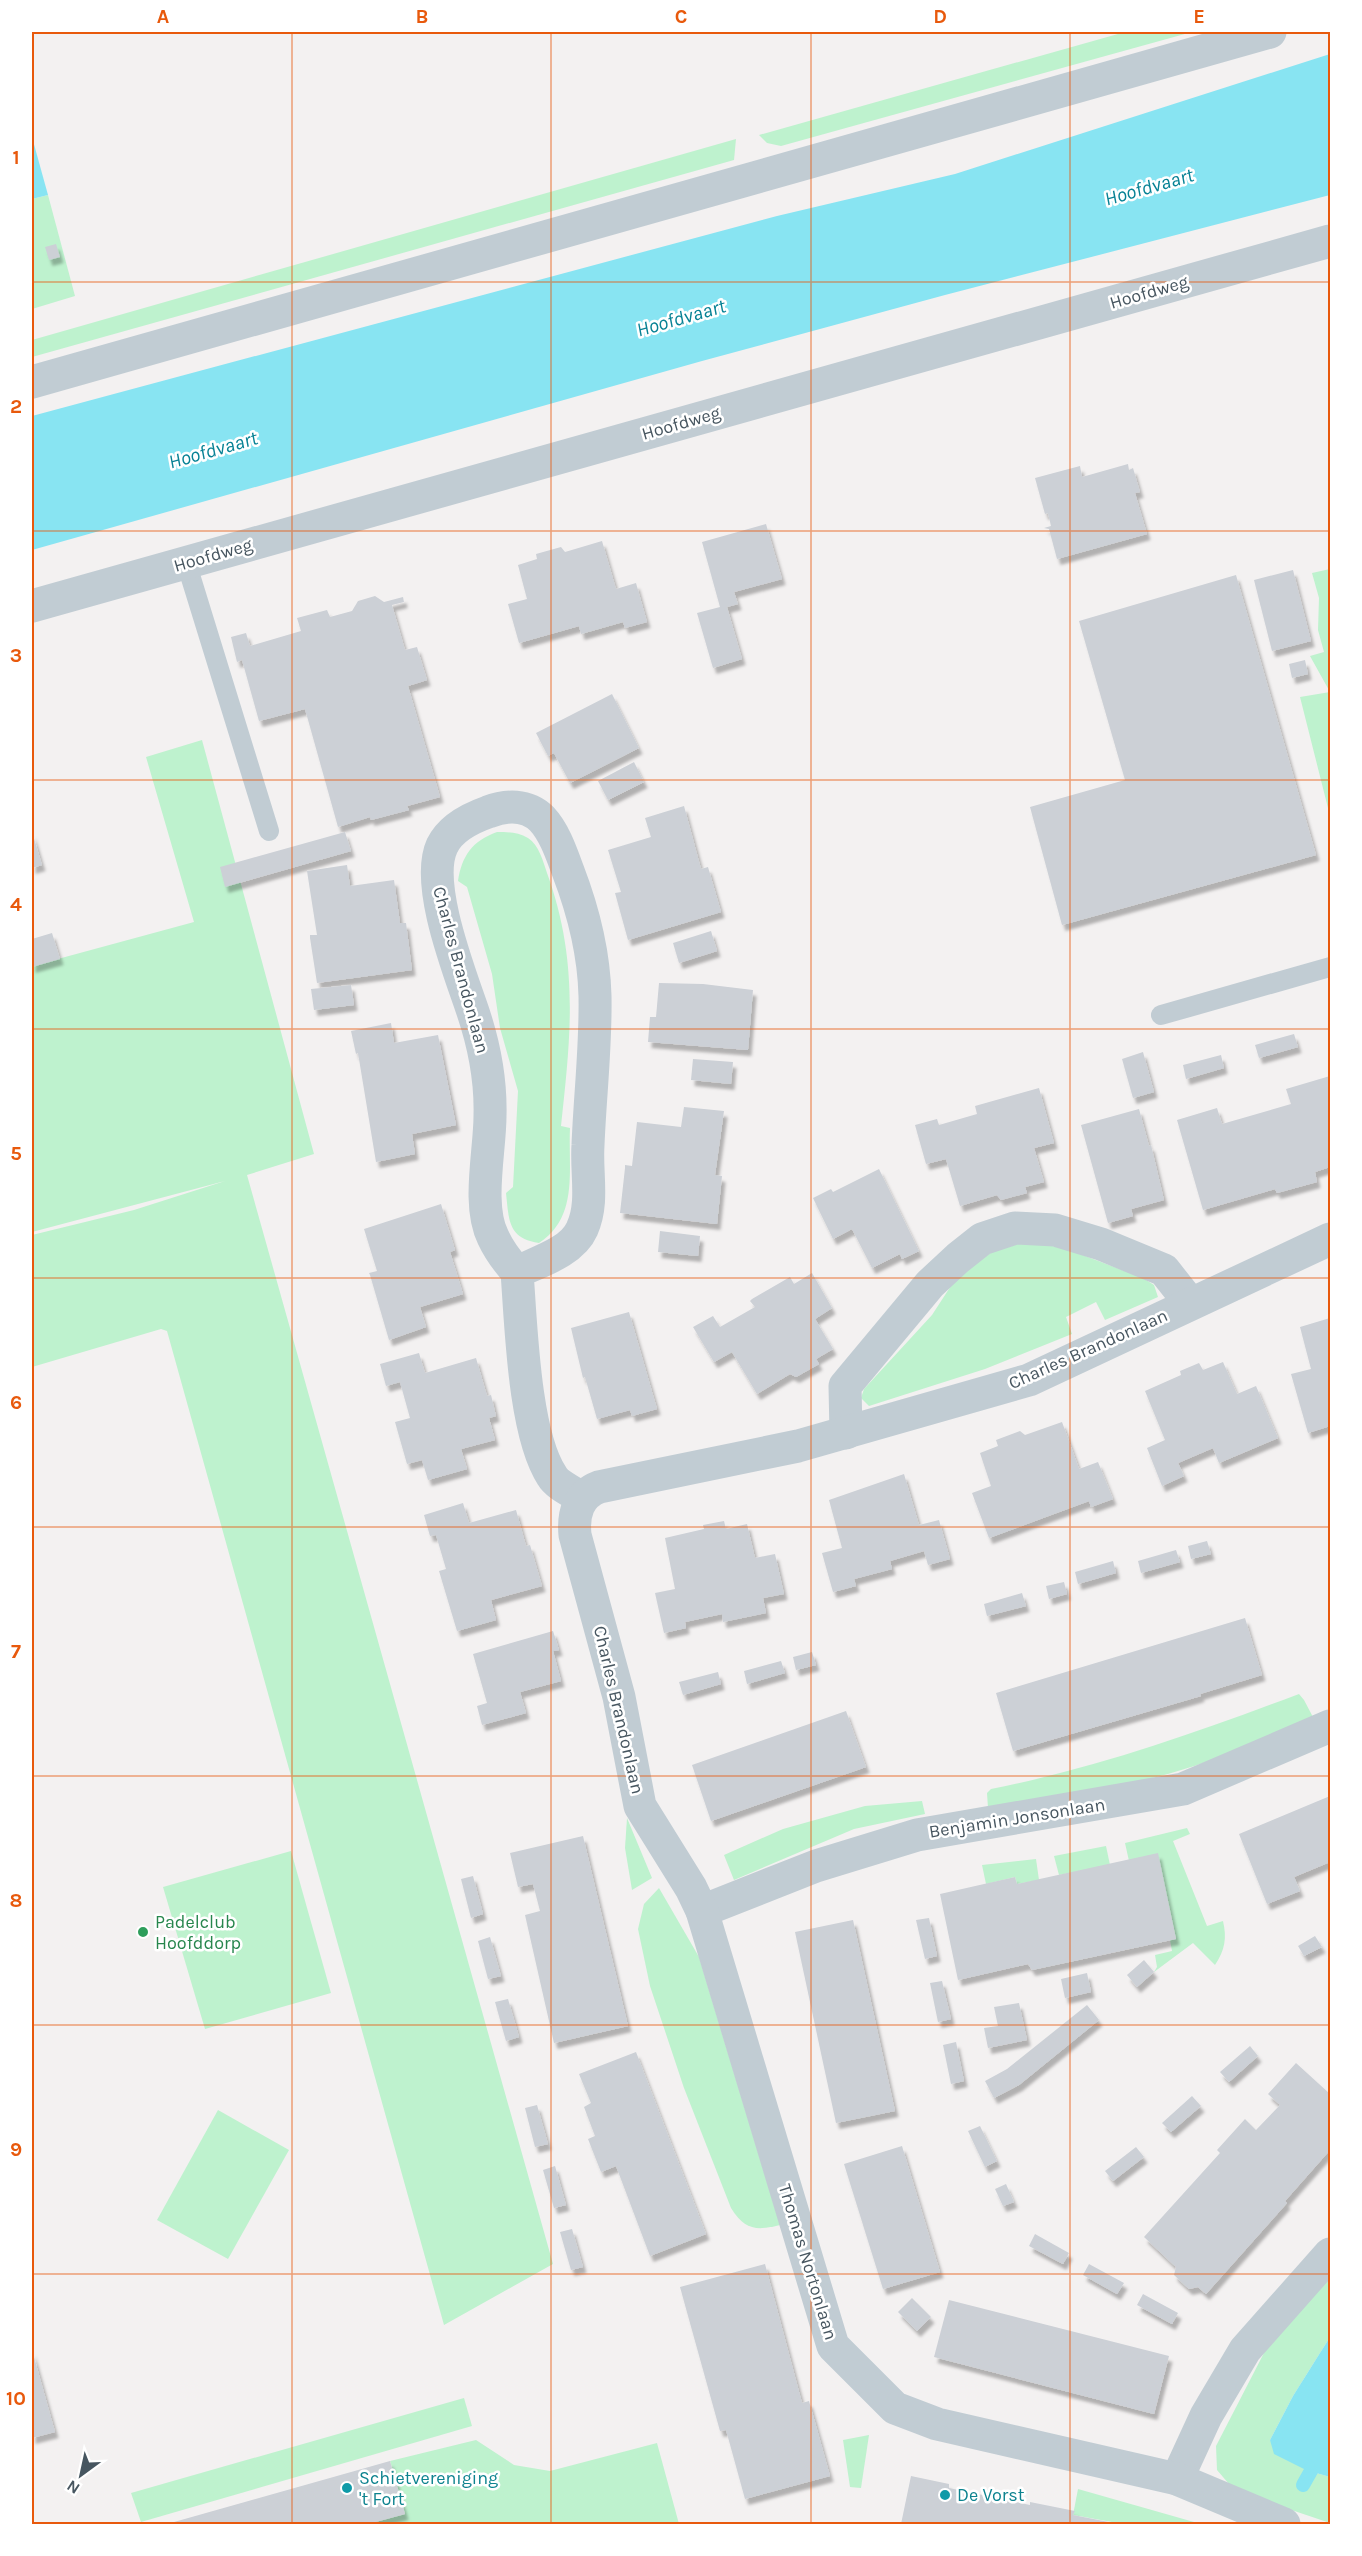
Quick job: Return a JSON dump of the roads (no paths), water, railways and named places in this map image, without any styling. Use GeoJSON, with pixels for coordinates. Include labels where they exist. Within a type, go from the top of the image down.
{"type":"FeatureCollection","features":[{"type":"Feature","properties":{"kind":"street"},"geometry":{"type":"LineString","coordinates":[[32,382],[1270,32]]}},
{"type":"Feature","properties":{"kind":"street","name":"Hoofdweg"},"geometry":{"type":"LineString","coordinates":[[32,606],[1330,241]]}},
{"type":"Feature","properties":{"kind":"street","name":"Charles Brandonlaan"},"geometry":{"type":"LineString","coordinates":[[517,1272],[561,1252],[581,1233],[590,1210],[588,1148],[595,994],[591,954],[575,889],[560,849],[542,819],[523,807],[502,807],[459,826],[442,845],[435,869],[449,935],[486,1064],[490,1114],[486,1203],[492,1235],[517,1272],[530,1403],[538,1444],[552,1478],[582,1498]]}},
{"type":"Feature","properties":{"kind":"street","name":"Charles Brandonlaan"},"geometry":{"type":"LineString","coordinates":[[846,1433],[846,1386],[930,1284],[982,1239],[1015,1228],[1055,1230],[1101,1244],[1164,1270],[1190,1303]]}},
{"type":"Feature","properties":{"kind":"street","name":"Charles Brandonlaan"},"geometry":{"type":"LineString","coordinates":[[702,1911],[691,1888],[640,1806],[619,1697],[575,1535],[573,1519],[582,1498],[599,1487],[798,1446],[1029,1380],[1330,1239]]}},
{"type":"Feature","properties":{"kind":"street","name":"Benjamin Jonsonlaan"},"geometry":{"type":"LineString","coordinates":[[702,1911],[806,1869],[917,1834],[1183,1790],[1330,1726]]}},
{"type":"Feature","properties":{"kind":"street","name":"Thomas Nortonlaan"},"geometry":{"type":"LineString","coordinates":[[702,1911],[833,2346],[895,2408],[926,2420],[1177,2479],[1284,2524]]}},
{"type":"Feature","properties":{"kind":"street"},"geometry":{"type":"LineString","coordinates":[[1177,2479],[1206,2416],[1245,2350],[1330,2254]]}},
{"type":"Feature","properties":{"kind":"lane"},"geometry":{"type":"LineString","coordinates":[[186,562],[269,831]]}},
{"type":"Feature","properties":{"kind":"lane"},"geometry":{"type":"LineString","coordinates":[[1161,1015],[1330,967]]}},
{"type":"Feature","properties":{"kind":"water","name":"Hoofdvaart"},"geometry":{"type":"Polygon","coordinates":[[[1330,54],[1330,195],[702,361],[32,550],[32,416],[777,216],[955,174],[1330,54]]]}},
{"type":"Feature","properties":{"kind":"water"},"geometry":{"type":"Polygon","coordinates":[[[32,137],[48,195],[32,199],[32,137]]]}},
{"type":"Feature","properties":{"kind":"water"},"geometry":{"type":"Polygon","coordinates":[[[1330,2337],[1330,2477],[1306,2470],[1274,2454],[1270,2440],[1293,2396],[1330,2337]]]}},
{"type":"Feature","properties":{"kind":"waterway"},"geometry":{"type":"LineString","coordinates":[[1303,2485],[1330,2437]]}},
{"type":"Feature","properties":{"kind":"place","name":"Padelclub Hoofddorp"},"geometry":{"type":"Point","coordinates":[143,1932]}},
{"type":"Feature","properties":{"kind":"place","name":"Schietvereniging 't Fort"},"geometry":{"type":"Point","coordinates":[347,2488]}},
{"type":"Feature","properties":{"kind":"place","name":"De Vorst"},"geometry":{"type":"Point","coordinates":[945,2495]}}]}
